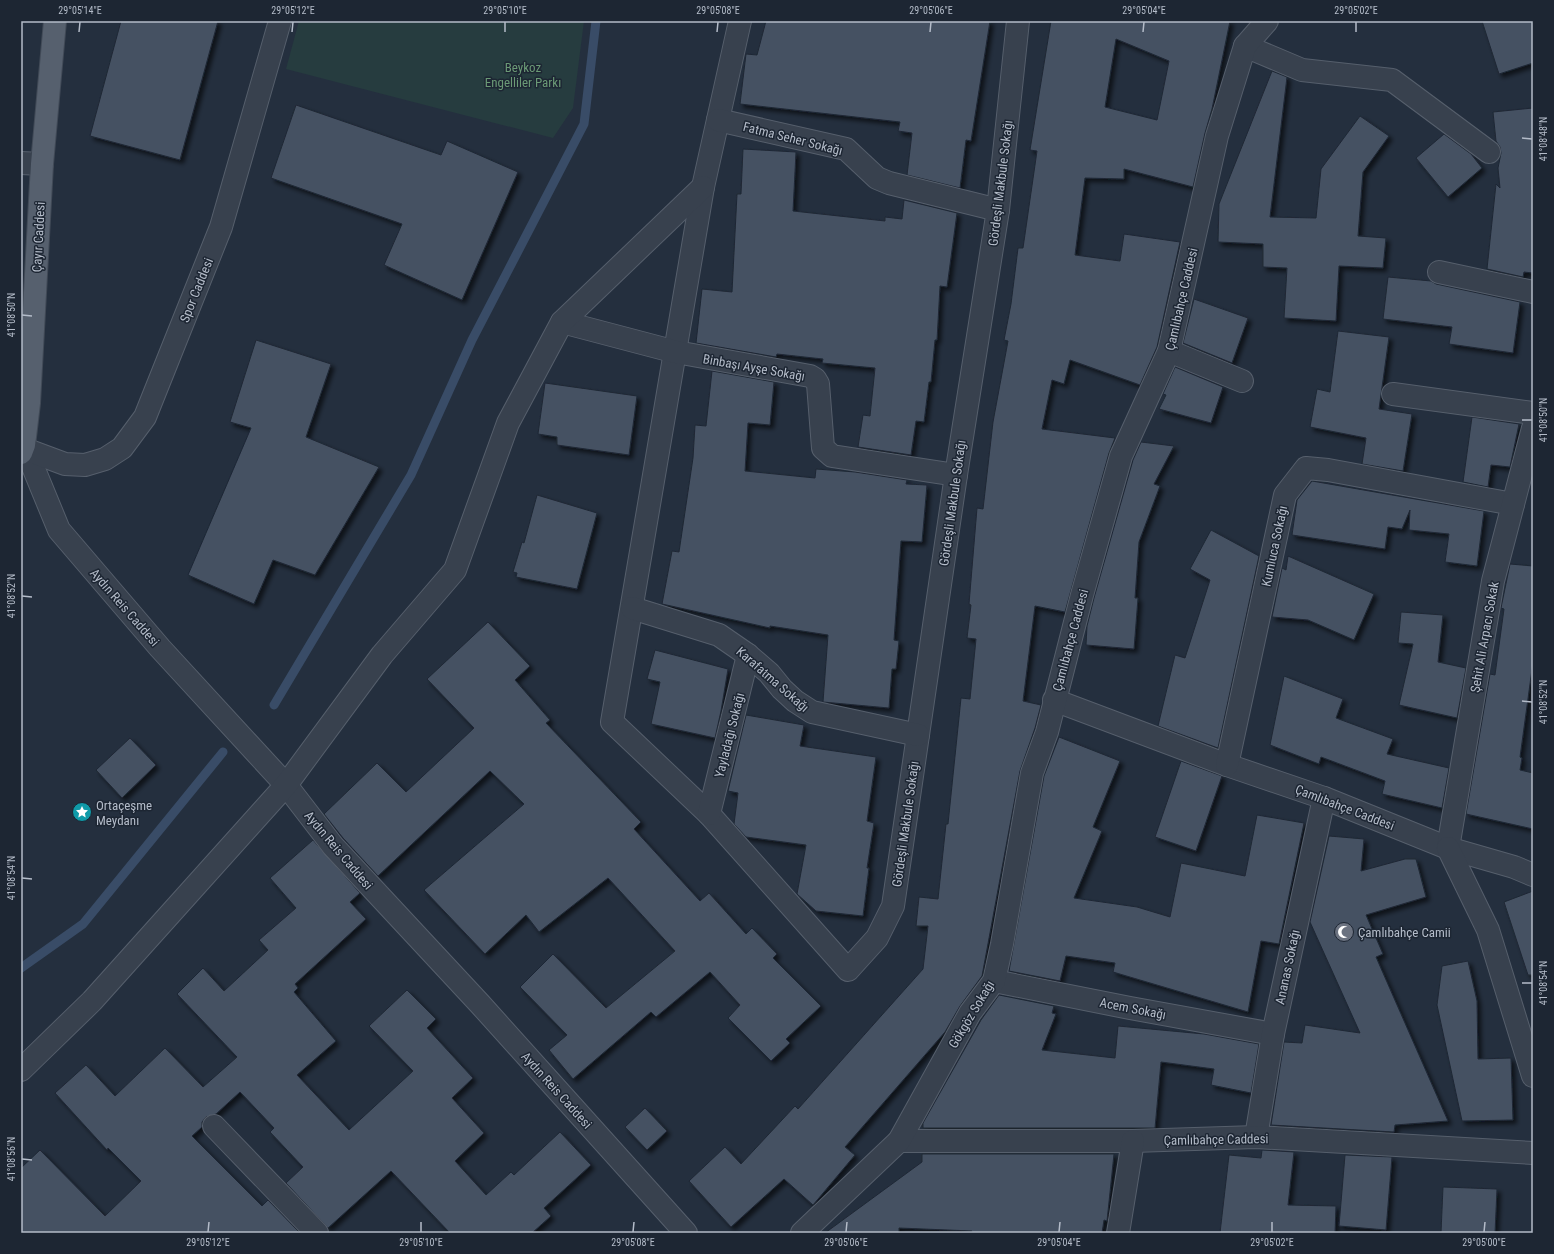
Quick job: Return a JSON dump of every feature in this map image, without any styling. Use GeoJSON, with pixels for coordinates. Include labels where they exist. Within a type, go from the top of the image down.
{"type":"FeatureCollection","features":[{"type":"Feature","properties":{"kind":"main road","name":"Çayır Caddesi"},"geometry":{"type":"LineString","coordinates":[[23,449],[30,396],[31,163],[55,21]]}},
{"type":"Feature","properties":{"kind":"street","name":"Spor Caddesi"},"geometry":{"type":"LineString","coordinates":[[23,449],[65,464],[85,465],[105,459],[122,448],[145,417],[221,227],[280,21]]}},
{"type":"Feature","properties":{"kind":"street"},"geometry":{"type":"LineString","coordinates":[[709,814],[612,722],[703,187],[740,21]]}},
{"type":"Feature","properties":{"kind":"street","name":"Gördeşli Makbule Sokağı"},"geometry":{"type":"LineString","coordinates":[[709,814],[848,970],[878,938],[893,906],[956,475],[998,210],[1018,21]]}},
{"type":"Feature","properties":{"kind":"street","name":"Çamlıbahçe Caddesi"},"geometry":{"type":"LineString","coordinates":[[1267,21],[1245,46],[1217,136],[1169,351],[1121,456],[1054,700],[1227,765],[1324,798],[1448,848],[1514,867],[1533,875]]}},
{"type":"Feature","properties":{"kind":"street"},"geometry":{"type":"LineString","coordinates":[[1245,46],[1302,70],[1392,80],[1489,152]]}},
{"type":"Feature","properties":{"kind":"street","name":"Fatma Seher Sokağı"},"geometry":{"type":"LineString","coordinates":[[718,120],[846,149],[877,178],[888,183],[998,210]]}},
{"type":"Feature","properties":{"kind":"street"},"geometry":{"type":"LineString","coordinates":[[21,1070],[92,1001],[286,785],[382,655],[455,570],[508,423],[562,322],[703,187]]}},
{"type":"Feature","properties":{"kind":"street"},"geometry":{"type":"LineString","coordinates":[[1439,272],[1533,292]]}},
{"type":"Feature","properties":{"kind":"street","name":"Binbaşı Ayşe Sokağı"},"geometry":{"type":"LineString","coordinates":[[562,322],[676,352],[810,376],[815,379],[818,384],[823,448],[832,456],[956,475]]}},
{"type":"Feature","properties":{"kind":"street"},"geometry":{"type":"LineString","coordinates":[[1169,351],[1242,381]]}},
{"type":"Feature","properties":{"kind":"street"},"geometry":{"type":"LineString","coordinates":[[1393,394],[1533,413]]}},
{"type":"Feature","properties":{"kind":"street","name":"Şehit Ali Arpacı Sokak"},"geometry":{"type":"LineString","coordinates":[[1448,848],[1493,581],[1513,504],[1529,456],[1533,428]]}},
{"type":"Feature","properties":{"kind":"street","name":"Aydın Reis Caddesi"},"geometry":{"type":"LineString","coordinates":[[23,449],[59,530],[160,648],[286,785],[333,846],[480,1004],[686,1233]]}},
{"type":"Feature","properties":{"kind":"street","name":"Kumluca Sokağı"},"geometry":{"type":"LineString","coordinates":[[1227,765],[1285,495],[1306,468],[1328,470],[1513,504]]}},
{"type":"Feature","properties":{"kind":"street","name":"Karafatma Sokağı"},"geometry":{"type":"LineString","coordinates":[[632,608],[719,635],[769,672],[782,689],[795,701],[812,712],[918,735]]}},
{"type":"Feature","properties":{"kind":"street","name":"Yayladağı Sokağı"},"geometry":{"type":"LineString","coordinates":[[709,814],[748,655]]}},
{"type":"Feature","properties":{"kind":"street","name":"Gökgöz Sokağı"},"geometry":{"type":"LineString","coordinates":[[802,1233],[899,1141],[970,1013],[994,981],[1002,944],[1032,772],[1047,732],[1054,700]]}},
{"type":"Feature","properties":{"kind":"street","name":"Ananas Sokağı"},"geometry":{"type":"LineString","coordinates":[[1256,1137],[1273,1034],[1324,798]]}},
{"type":"Feature","properties":{"kind":"street"},"geometry":{"type":"LineString","coordinates":[[1448,848],[1488,930],[1533,1076]]}},
{"type":"Feature","properties":{"kind":"street","name":"Acem Sokağı"},"geometry":{"type":"LineString","coordinates":[[994,981],[1273,1034]]}},
{"type":"Feature","properties":{"kind":"street"},"geometry":{"type":"LineString","coordinates":[[214,1126],[316,1233]]}},
{"type":"Feature","properties":{"kind":"street","name":"Çamlıbahçe Caddesi"},"geometry":{"type":"LineString","coordinates":[[899,1141],[1133,1141],[1256,1137],[1533,1153]]}},
{"type":"Feature","properties":{"kind":"street"},"geometry":{"type":"LineString","coordinates":[[1118,1233],[1133,1141]]}},
{"type":"Feature","properties":{"kind":"green space","name":"Beykoz Engelliler Parkı"},"geometry":{"type":"Polygon","coordinates":[[[299,21],[584,21],[573,108],[553,138],[286,69],[299,21]]]}},
{"type":"Feature","properties":{"kind":"building"},"geometry":{"type":"Polygon","coordinates":[[[121,21],[218,21],[180,160],[90,136],[121,21]]]}},
{"type":"Feature","properties":{"kind":"building"},"geometry":{"type":"Polygon","coordinates":[[[766,21],[990,21],[971,141],[966,140],[960,188],[907,175],[912,133],[898,131],[900,122],[740,104],[746,54],[757,55],[766,21]]]}},
{"type":"Feature","properties":{"kind":"building"},"geometry":{"type":"Polygon","coordinates":[[[1051,21],[1230,21],[1212,109],[1193,187],[1124,169],[1124,179],[1085,178],[1075,255],[1120,261],[1124,234],[1180,242],[1157,347],[1140,385],[1070,360],[1064,384],[1052,380],[1042,429],[1115,438],[1109,453],[1065,612],[1035,606],[1023,701],[1041,705],[1035,728],[1020,771],[982,976],[960,1006],[945,1032],[845,1147],[855,1155],[813,1205],[784,1179],[731,1227],[689,1181],[725,1147],[741,1164],[795,1106],[798,1109],[923,969],[928,926],[916,926],[919,897],[938,899],[946,824],[948,824],[961,698],[970,699],[976,639],[967,638],[971,605],[969,604],[977,508],[983,509],[993,422],[1008,341],[1004,340],[1011,304],[1018,248],[1023,248],[1037,151],[1030,150],[1051,21]],[[1116,39],[1105,107],[1157,120],[1169,61],[1116,39]]]}},
{"type":"Feature","properties":{"kind":"building"},"geometry":{"type":"Polygon","coordinates":[[[1482,21],[1533,21],[1533,63],[1499,74],[1482,21]]]}},
{"type":"Feature","properties":{"kind":"building"},"geometry":{"type":"Polygon","coordinates":[[[1272,71],[1287,77],[1270,217],[1316,218],[1321,169],[1360,116],[1389,136],[1363,172],[1358,236],[1386,238],[1383,268],[1339,266],[1336,321],[1284,318],[1287,268],[1263,267],[1263,244],[1218,242],[1219,204],[1272,71]]]}},
{"type":"Feature","properties":{"kind":"building"},"geometry":{"type":"Polygon","coordinates":[[[296,105],[441,155],[447,141],[518,172],[462,300],[384,265],[402,224],[271,178],[296,105]]]}},
{"type":"Feature","properties":{"kind":"building"},"geometry":{"type":"Polygon","coordinates":[[[1533,108],[1533,273],[1524,272],[1523,277],[1487,269],[1496,184],[1500,188],[1498,168],[1501,153],[1500,147],[1496,141],[1493,112],[1533,108]]]}},
{"type":"Feature","properties":{"kind":"building"},"geometry":{"type":"Polygon","coordinates":[[[1444,134],[1471,154],[1482,168],[1448,197],[1416,158],[1444,134]]]}},
{"type":"Feature","properties":{"kind":"building"},"geometry":{"type":"Polygon","coordinates":[[[743,149],[796,152],[793,211],[885,221],[885,217],[902,219],[904,200],[957,213],[947,287],[940,286],[937,340],[935,340],[931,382],[929,382],[924,422],[916,421],[911,455],[858,447],[863,415],[870,416],[875,368],[822,363],[823,359],[777,354],[776,357],[696,343],[702,289],[732,292],[737,194],[741,194],[743,149]]]}},
{"type":"Feature","properties":{"kind":"building"},"geometry":{"type":"Polygon","coordinates":[[[1388,277],[1431,281],[1436,284],[1520,302],[1513,353],[1449,344],[1452,327],[1383,319],[1388,277]]]}},
{"type":"Feature","properties":{"kind":"building"},"geometry":{"type":"Polygon","coordinates":[[[1194,299],[1248,318],[1232,363],[1183,343],[1194,299]]]}},
{"type":"Feature","properties":{"kind":"building"},"geometry":{"type":"Polygon","coordinates":[[[1338,331],[1389,337],[1379,409],[1412,414],[1403,471],[1362,464],[1366,438],[1310,427],[1317,389],[1330,392],[1338,331]]]}},
{"type":"Feature","properties":{"kind":"building"},"geometry":{"type":"Polygon","coordinates":[[[256,340],[331,364],[306,437],[379,467],[315,575],[273,560],[254,604],[188,575],[251,428],[230,422],[256,340]]]}},
{"type":"Feature","properties":{"kind":"building"},"geometry":{"type":"Polygon","coordinates":[[[1175,367],[1223,387],[1211,423],[1159,409],[1166,395],[1163,394],[1175,367]]]}},
{"type":"Feature","properties":{"kind":"building"},"geometry":{"type":"Polygon","coordinates":[[[712,371],[774,382],[770,425],[748,423],[745,471],[815,478],[816,469],[855,472],[907,480],[906,484],[927,485],[922,542],[901,541],[894,640],[899,641],[896,669],[892,669],[889,708],[823,702],[828,635],[770,626],[770,628],[662,604],[672,551],[679,552],[693,458],[695,425],[706,426],[712,371]]]}},
{"type":"Feature","properties":{"kind":"building"},"geometry":{"type":"Polygon","coordinates":[[[545,383],[637,396],[629,455],[557,445],[557,437],[538,434],[545,383]]]}},
{"type":"Feature","properties":{"kind":"building"},"geometry":{"type":"Polygon","coordinates":[[[1472,417],[1519,424],[1510,467],[1491,465],[1488,487],[1463,482],[1472,417]]]}},
{"type":"Feature","properties":{"kind":"building"},"geometry":{"type":"Polygon","coordinates":[[[1141,442],[1174,446],[1154,484],[1160,486],[1139,542],[1135,598],[1138,598],[1134,649],[1086,645],[1087,626],[1094,598],[1133,460],[1141,442]]]}},
{"type":"Feature","properties":{"kind":"building"},"geometry":{"type":"Polygon","coordinates":[[[1312,481],[1484,511],[1477,566],[1445,562],[1449,534],[1409,530],[1410,510],[1402,529],[1388,527],[1385,549],[1292,535],[1297,500],[1312,481]]]}},
{"type":"Feature","properties":{"kind":"building"},"geometry":{"type":"Polygon","coordinates":[[[537,495],[597,513],[577,589],[516,577],[517,573],[513,572],[522,542],[524,543],[537,495]]]}},
{"type":"Feature","properties":{"kind":"building"},"geometry":{"type":"Polygon","coordinates":[[[1211,530],[1259,556],[1218,748],[1158,726],[1175,655],[1185,658],[1210,580],[1190,569],[1211,530]]]}},
{"type":"Feature","properties":{"kind":"building"},"geometry":{"type":"Polygon","coordinates":[[[1288,556],[1374,594],[1354,640],[1308,620],[1272,617],[1282,568],[1286,570],[1288,556]]]}},
{"type":"Feature","properties":{"kind":"building"},"geometry":{"type":"Polygon","coordinates":[[[1510,564],[1533,566],[1533,662],[1520,757],[1522,758],[1520,770],[1533,773],[1533,829],[1466,814],[1490,674],[1495,675],[1504,609],[1501,608],[1510,564]]]}},
{"type":"Feature","properties":{"kind":"building"},"geometry":{"type":"Polygon","coordinates":[[[1401,612],[1443,615],[1438,662],[1466,668],[1457,718],[1399,705],[1413,644],[1398,643],[1401,612]]]}},
{"type":"Feature","properties":{"kind":"building"},"geometry":{"type":"Polygon","coordinates":[[[488,622],[530,666],[515,680],[550,720],[546,723],[641,822],[634,829],[700,901],[709,893],[746,934],[752,928],[777,954],[773,958],[821,1006],[786,1039],[790,1043],[771,1061],[728,1018],[740,1005],[710,972],[656,1017],[651,1012],[573,1079],[549,1050],[567,1035],[520,987],[553,954],[606,1008],[675,951],[608,878],[539,932],[526,915],[485,954],[424,890],[524,804],[490,771],[378,876],[343,838],[324,814],[377,763],[406,792],[474,728],[427,679],[488,622]]]}},
{"type":"Feature","properties":{"kind":"building"},"geometry":{"type":"Polygon","coordinates":[[[655,650],[728,669],[715,738],[651,724],[660,682],[647,679],[655,650]]]}},
{"type":"Feature","properties":{"kind":"building"},"geometry":{"type":"Polygon","coordinates":[[[1284,676],[1343,699],[1336,718],[1393,739],[1387,754],[1449,768],[1442,808],[1382,794],[1385,781],[1321,757],[1319,764],[1270,745],[1284,676]]]}},
{"type":"Feature","properties":{"kind":"building"},"geometry":{"type":"Polygon","coordinates":[[[746,715],[804,725],[800,746],[876,757],[867,821],[874,823],[867,868],[869,868],[863,916],[816,911],[797,894],[806,845],[746,837],[734,824],[738,793],[728,791],[746,715]]]}},
{"type":"Feature","properties":{"kind":"building"},"geometry":{"type":"Polygon","coordinates":[[[1059,737],[1120,761],[1093,827],[1102,831],[1074,898],[1137,907],[1170,917],[1181,863],[1245,876],[1257,815],[1304,823],[1279,944],[1261,941],[1248,1012],[1113,972],[1115,963],[1066,956],[1060,981],[1009,971],[1044,776],[1059,737]]]}},
{"type":"Feature","properties":{"kind":"building"},"geometry":{"type":"Polygon","coordinates":[[[130,738],[156,765],[122,798],[96,770],[130,738]]]}},
{"type":"Feature","properties":{"kind":"building"},"geometry":{"type":"Polygon","coordinates":[[[1181,761],[1222,776],[1196,851],[1155,837],[1181,761]]]}},
{"type":"Feature","properties":{"kind":"building"},"geometry":{"type":"Polygon","coordinates":[[[1329,836],[1364,839],[1361,871],[1405,859],[1416,859],[1426,897],[1366,915],[1383,954],[1376,957],[1448,1121],[1395,1125],[1394,1132],[1271,1125],[1284,1042],[1302,1043],[1305,1025],[1360,1033],[1310,922],[1329,836]]]}},
{"type":"Feature","properties":{"kind":"building"},"geometry":{"type":"Polygon","coordinates":[[[313,840],[360,893],[350,902],[366,919],[295,984],[298,988],[294,992],[336,1041],[297,1075],[349,1130],[413,1071],[369,1026],[407,990],[436,1019],[427,1028],[473,1078],[452,1098],[484,1133],[455,1161],[486,1195],[511,1172],[514,1175],[560,1132],[591,1165],[544,1208],[551,1216],[532,1233],[450,1233],[391,1171],[328,1228],[286,1183],[303,1167],[270,1132],[274,1128],[240,1092],[216,1114],[206,1117],[202,1122],[202,1127],[192,1136],[262,1206],[268,1200],[300,1233],[21,1233],[21,1168],[40,1150],[105,1216],[141,1181],[108,1148],[107,1150],[55,1093],[86,1065],[115,1096],[165,1048],[203,1087],[237,1057],[177,994],[203,968],[224,991],[268,950],[259,940],[296,908],[270,878],[313,840]]]}},
{"type":"Feature","properties":{"kind":"building"},"geometry":{"type":"Polygon","coordinates":[[[1533,891],[1533,975],[1528,975],[1504,902],[1533,891]]]}},
{"type":"Feature","properties":{"kind":"building"},"geometry":{"type":"Polygon","coordinates":[[[1468,961],[1477,1001],[1478,1059],[1511,1058],[1513,1120],[1462,1121],[1437,1005],[1442,966],[1468,961]]]}},
{"type":"Feature","properties":{"kind":"building"},"geometry":{"type":"Polygon","coordinates":[[[999,995],[1054,1006],[1052,1013],[1056,1014],[1042,1050],[1115,1058],[1118,1026],[1204,1034],[1259,1044],[1251,1093],[1211,1085],[1214,1069],[1161,1062],[1155,1128],[923,1128],[923,1123],[981,1020],[999,995]]]}},
{"type":"Feature","properties":{"kind":"building"},"geometry":{"type":"Polygon","coordinates":[[[645,1108],[667,1131],[647,1150],[625,1127],[645,1108]]]}},
{"type":"Feature","properties":{"kind":"building"},"geometry":{"type":"Polygon","coordinates":[[[1262,1150],[1294,1152],[1288,1205],[1336,1206],[1335,1233],[1220,1233],[1229,1155],[1261,1158],[1262,1150]]]}},
{"type":"Feature","properties":{"kind":"building"},"geometry":{"type":"Polygon","coordinates":[[[922,1154],[1114,1154],[1107,1221],[1104,1220],[1102,1233],[971,1233],[972,1231],[899,1228],[899,1233],[825,1233],[922,1162],[922,1154]]]}},
{"type":"Feature","properties":{"kind":"building"},"geometry":{"type":"Polygon","coordinates":[[[1345,1155],[1392,1157],[1386,1230],[1339,1226],[1345,1155]]]}},
{"type":"Feature","properties":{"kind":"building"},"geometry":{"type":"Polygon","coordinates":[[[1443,1187],[1497,1189],[1495,1233],[1441,1233],[1443,1187]]]}},
{"type":"Feature","properties":{"kind":"waterway"},"geometry":{"type":"LineString","coordinates":[[274,705],[411,475],[472,340],[584,124],[596,21]]}},
{"type":"Feature","properties":{"kind":"waterway"},"geometry":{"type":"LineString","coordinates":[[21,968],[83,924],[223,752]]}},
{"type":"Feature","properties":{"kind":"place","name":"Ortaçeşme Meydanı"},"geometry":{"type":"Point","coordinates":[82,812]}},
{"type":"Feature","properties":{"kind":"place","name":"Çamlıbahçe Camii"},"geometry":{"type":"Point","coordinates":[1344,932]}}]}
